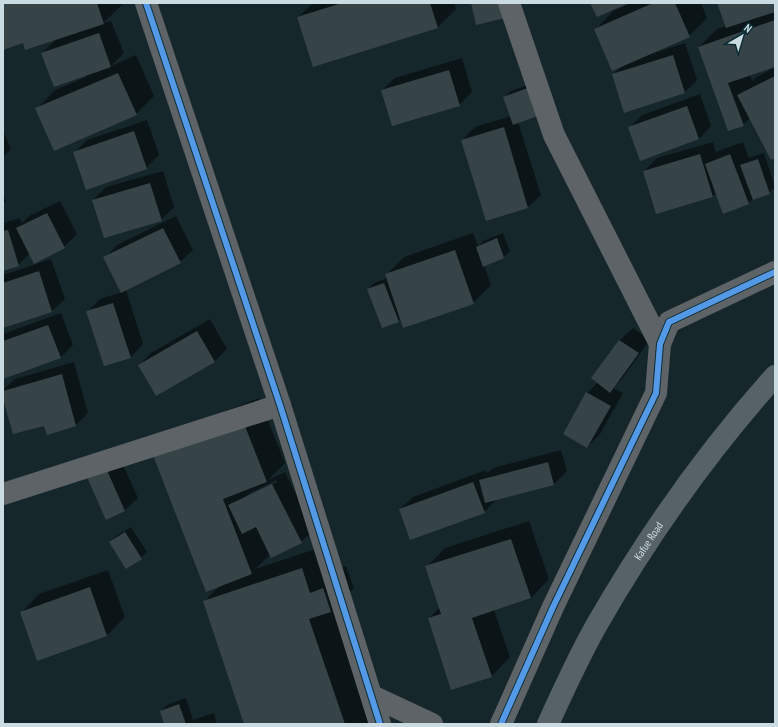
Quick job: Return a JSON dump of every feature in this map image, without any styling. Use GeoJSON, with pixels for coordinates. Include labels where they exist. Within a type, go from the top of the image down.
{"type":"FeatureCollection","features":[{"type":"Feature","properties":{"kind":"highway","name":"Kafue Road"},"geometry":{"type":"LineString","coordinates":[[548,724],[595,628],[635,560],[667,512],[713,450],[775,376]]}},
{"type":"Feature","properties":{"kind":"street"},"geometry":{"type":"LineString","coordinates":[[146,3],[280,405],[380,724]]}},
{"type":"Feature","properties":{"kind":"street"},"geometry":{"type":"LineString","coordinates":[[509,3],[554,135],[660,344]]}},
{"type":"Feature","properties":{"kind":"street"},"geometry":{"type":"LineString","coordinates":[[501,724],[553,607],[656,393],[660,344],[669,322],[775,272]]}},
{"type":"Feature","properties":{"kind":"street"},"geometry":{"type":"LineString","coordinates":[[3,494],[280,405]]}},
{"type":"Feature","properties":{"kind":"street"},"geometry":{"type":"LineString","coordinates":[[372,696],[432,724]]}},
{"type":"Feature","properties":{"kind":"building"},"geometry":{"type":"Polygon","coordinates":[[[3,3],[97,3],[104,24],[25,50],[23,43],[3,50],[3,3]]]}},
{"type":"Feature","properties":{"kind":"building"},"geometry":{"type":"Polygon","coordinates":[[[342,3],[430,3],[438,28],[313,67],[297,17],[342,3]]]}},
{"type":"Feature","properties":{"kind":"building"},"geometry":{"type":"Polygon","coordinates":[[[471,3],[502,3],[505,18],[476,25],[471,3]]]}},
{"type":"Feature","properties":{"kind":"building"},"geometry":{"type":"Polygon","coordinates":[[[590,3],[629,3],[597,17],[590,3]]]}},
{"type":"Feature","properties":{"kind":"building"},"geometry":{"type":"Polygon","coordinates":[[[653,3],[675,3],[690,37],[612,71],[594,29],[653,3]]]}},
{"type":"Feature","properties":{"kind":"building"},"geometry":{"type":"Polygon","coordinates":[[[717,3],[775,3],[775,12],[726,28],[717,3]]]}},
{"type":"Feature","properties":{"kind":"building"},"geometry":{"type":"Polygon","coordinates":[[[775,20],[775,67],[728,83],[744,126],[728,131],[698,47],[775,20]]]}},
{"type":"Feature","properties":{"kind":"building"},"geometry":{"type":"Polygon","coordinates":[[[99,33],[111,67],[54,87],[41,53],[99,33]]]}},
{"type":"Feature","properties":{"kind":"building"},"geometry":{"type":"Polygon","coordinates":[[[673,55],[685,93],[624,113],[612,74],[673,55]]]}},
{"type":"Feature","properties":{"kind":"building"},"geometry":{"type":"Polygon","coordinates":[[[449,70],[460,106],[392,126],[381,90],[449,70]]]}},
{"type":"Feature","properties":{"kind":"building"},"geometry":{"type":"Polygon","coordinates":[[[118,73],[137,115],[54,151],[35,108],[118,73]]]}},
{"type":"Feature","properties":{"kind":"building"},"geometry":{"type":"Polygon","coordinates":[[[775,76],[775,158],[771,160],[737,95],[775,76]]]}},
{"type":"Feature","properties":{"kind":"building"},"geometry":{"type":"Polygon","coordinates":[[[533,86],[543,114],[513,125],[503,97],[533,86]]]}},
{"type":"Feature","properties":{"kind":"building"},"geometry":{"type":"Polygon","coordinates":[[[687,106],[699,139],[640,161],[628,127],[687,106]]]}},
{"type":"Feature","properties":{"kind":"building"},"geometry":{"type":"Polygon","coordinates":[[[504,127],[528,208],[486,221],[461,140],[504,127]]]}},
{"type":"Feature","properties":{"kind":"building"},"geometry":{"type":"Polygon","coordinates":[[[134,131],[147,169],[86,190],[73,152],[134,131]]]}},
{"type":"Feature","properties":{"kind":"building"},"geometry":{"type":"Polygon","coordinates":[[[700,154],[713,197],[656,214],[643,171],[700,154]]]}},
{"type":"Feature","properties":{"kind":"building"},"geometry":{"type":"Polygon","coordinates":[[[730,154],[749,204],[723,214],[705,164],[730,154]]]}},
{"type":"Feature","properties":{"kind":"building"},"geometry":{"type":"Polygon","coordinates":[[[758,159],[770,194],[753,200],[740,165],[758,159]]]}},
{"type":"Feature","properties":{"kind":"building"},"geometry":{"type":"Polygon","coordinates":[[[150,183],[162,221],[104,238],[92,200],[150,183]]]}},
{"type":"Feature","properties":{"kind":"building"},"geometry":{"type":"Polygon","coordinates":[[[47,213],[65,248],[34,264],[16,228],[47,213]]]}},
{"type":"Feature","properties":{"kind":"building"},"geometry":{"type":"Polygon","coordinates":[[[163,228],[181,263],[121,293],[103,257],[163,228]]]}},
{"type":"Feature","properties":{"kind":"building"},"geometry":{"type":"Polygon","coordinates":[[[8,230],[19,266],[3,271],[3,231],[8,230]]]}},
{"type":"Feature","properties":{"kind":"building"},"geometry":{"type":"Polygon","coordinates":[[[497,238],[504,258],[483,267],[476,247],[497,238]]]}},
{"type":"Feature","properties":{"kind":"building"},"geometry":{"type":"Polygon","coordinates":[[[455,250],[474,304],[403,328],[385,274],[455,250]]]}},
{"type":"Feature","properties":{"kind":"building"},"geometry":{"type":"Polygon","coordinates":[[[39,271],[52,312],[3,328],[3,283],[39,271]]]}},
{"type":"Feature","properties":{"kind":"building"},"geometry":{"type":"Polygon","coordinates":[[[384,283],[399,322],[382,328],[367,289],[384,283]]]}},
{"type":"Feature","properties":{"kind":"building"},"geometry":{"type":"Polygon","coordinates":[[[113,303],[131,358],[104,366],[86,311],[113,303]]]}},
{"type":"Feature","properties":{"kind":"building"},"geometry":{"type":"Polygon","coordinates":[[[48,325],[61,358],[3,379],[3,341],[48,325]]]}},
{"type":"Feature","properties":{"kind":"building"},"geometry":{"type":"Polygon","coordinates":[[[197,331],[215,362],[156,396],[138,365],[197,331]]]}},
{"type":"Feature","properties":{"kind":"building"},"geometry":{"type":"Polygon","coordinates":[[[619,340],[639,353],[610,393],[591,378],[619,340]]]}},
{"type":"Feature","properties":{"kind":"building"},"geometry":{"type":"Polygon","coordinates":[[[62,374],[76,426],[47,435],[44,426],[13,434],[3,399],[3,391],[62,374]]]}},
{"type":"Feature","properties":{"kind":"building"},"geometry":{"type":"Polygon","coordinates":[[[586,392],[611,406],[587,448],[563,434],[586,392]]]}},
{"type":"Feature","properties":{"kind":"building"},"geometry":{"type":"Polygon","coordinates":[[[241,416],[267,482],[223,499],[252,574],[206,592],[151,450],[241,416]]]}},
{"type":"Feature","properties":{"kind":"building"},"geometry":{"type":"Polygon","coordinates":[[[102,459],[125,511],[106,520],[83,468],[102,459]]]}},
{"type":"Feature","properties":{"kind":"building"},"geometry":{"type":"Polygon","coordinates":[[[548,462],[554,485],[485,503],[479,480],[548,462]]]}},
{"type":"Feature","properties":{"kind":"building"},"geometry":{"type":"Polygon","coordinates":[[[473,482],[485,513],[410,540],[399,509],[473,482]]]}},
{"type":"Feature","properties":{"kind":"building"},"geometry":{"type":"Polygon","coordinates":[[[272,484],[302,543],[271,558],[256,527],[242,534],[228,505],[272,484]]]}},
{"type":"Feature","properties":{"kind":"building"},"geometry":{"type":"Polygon","coordinates":[[[125,532],[142,559],[126,569],[109,542],[125,532]]]}},
{"type":"Feature","properties":{"kind":"building"},"geometry":{"type":"Polygon","coordinates":[[[511,539],[531,598],[472,618],[492,677],[451,690],[428,618],[441,614],[425,566],[511,539]]]}},
{"type":"Feature","properties":{"kind":"building"},"geometry":{"type":"Polygon","coordinates":[[[302,568],[310,593],[323,588],[331,612],[309,619],[345,724],[244,724],[203,601],[302,568]]]}},
{"type":"Feature","properties":{"kind":"building"},"geometry":{"type":"Polygon","coordinates":[[[90,587],[107,636],[37,661],[20,612],[90,587]]]}},
{"type":"Feature","properties":{"kind":"building"},"geometry":{"type":"Polygon","coordinates":[[[179,704],[186,724],[164,724],[160,711],[179,704]]]}},
{"type":"Feature","properties":{"kind":"cycle path"},"geometry":{"type":"LineString","coordinates":[[146,3],[280,405],[380,724]]}},
{"type":"Feature","properties":{"kind":"cycle path"},"geometry":{"type":"LineString","coordinates":[[501,724],[553,607],[656,393],[660,344],[669,322],[775,272]]}}]}
